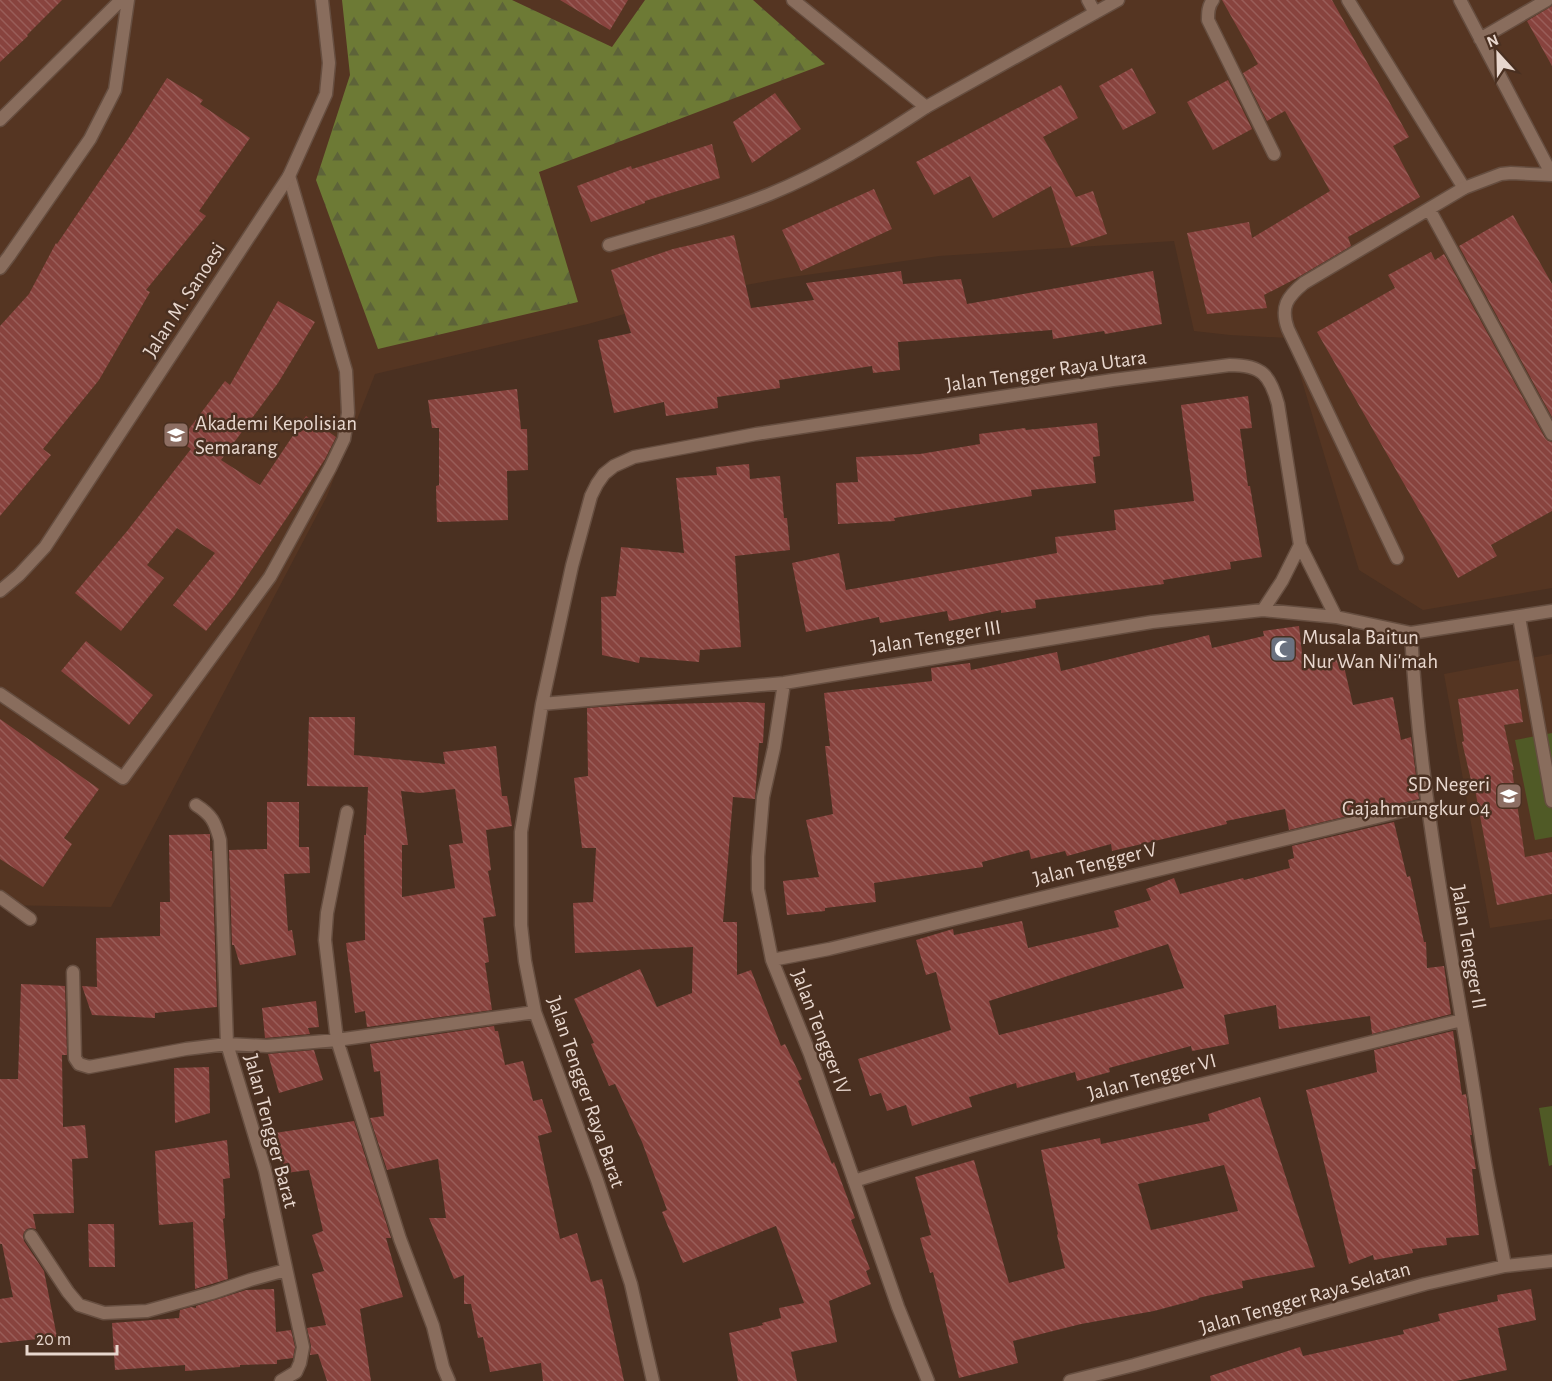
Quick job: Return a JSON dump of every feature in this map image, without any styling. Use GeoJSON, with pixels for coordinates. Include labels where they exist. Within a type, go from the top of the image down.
{"type":"FeatureCollection","features":[{"type":"Feature","properties":{"kind":"street"},"geometry":{"type":"LineString","coordinates":[[0,120],[121,0]]}},
{"type":"Feature","properties":{"kind":"street"},"geometry":{"type":"LineString","coordinates":[[0,268],[90,140],[115,90],[128,0]]}},
{"type":"Feature","properties":{"kind":"street","name":"Jalan M. Sanoesi"},"geometry":{"type":"LineString","coordinates":[[0,591],[19,575],[45,547],[289,176],[326,94],[329,63],[322,0]]}},
{"type":"Feature","properties":{"kind":"street"},"geometry":{"type":"LineString","coordinates":[[793,0],[926,107]]}},
{"type":"Feature","properties":{"kind":"street"},"geometry":{"type":"LineString","coordinates":[[1088,0],[1095,13]]}},
{"type":"Feature","properties":{"kind":"street"},"geometry":{"type":"LineString","coordinates":[[609,245],[735,207],[807,178],[885,135],[926,107],[1118,0]]}},
{"type":"Feature","properties":{"kind":"street"},"geometry":{"type":"LineString","coordinates":[[1213,0],[1210,3],[1208,20],[1274,154]]}},
{"type":"Feature","properties":{"kind":"street"},"geometry":{"type":"LineString","coordinates":[[1348,0],[1464,188]]}},
{"type":"Feature","properties":{"kind":"street"},"geometry":{"type":"LineString","coordinates":[[1460,0],[1552,175]]}},
{"type":"Feature","properties":{"kind":"street"},"geometry":{"type":"LineString","coordinates":[[1480,39],[1546,0]]}},
{"type":"Feature","properties":{"kind":"street"},"geometry":{"type":"LineString","coordinates":[[1397,558],[1288,329],[1284,312],[1289,298],[1304,283],[1464,188],[1501,174],[1552,175]]}},
{"type":"Feature","properties":{"kind":"street"},"geometry":{"type":"LineString","coordinates":[[0,694],[123,778],[270,577],[281,558],[344,439],[348,413],[346,370],[289,176]]}},
{"type":"Feature","properties":{"kind":"street"},"geometry":{"type":"LineString","coordinates":[[1430,209],[1552,434]]}},
{"type":"Feature","properties":{"kind":"street","name":"Jalan Tengger Raya Utara"},"geometry":{"type":"LineString","coordinates":[[542,704],[572,566],[591,496],[604,474],[614,466],[634,457],[756,434],[1113,380],[1230,365],[1243,365],[1261,371],[1274,390],[1300,545],[1336,617]]}},
{"type":"Feature","properties":{"kind":"street"},"geometry":{"type":"LineString","coordinates":[[1263,610],[1282,581],[1300,545]]}},
{"type":"Feature","properties":{"kind":"street","name":"Jalan Tengger III"},"geometry":{"type":"LineString","coordinates":[[542,704],[784,683],[1141,624],[1263,610],[1336,617]]}},
{"type":"Feature","properties":{"kind":"street"},"geometry":{"type":"LineString","coordinates":[[1336,617],[1411,633],[1552,611]]}},
{"type":"Feature","properties":{"kind":"street"},"geometry":{"type":"LineString","coordinates":[[1520,617],[1552,801]]}},
{"type":"Feature","properties":{"kind":"street","name":"Jalan Tengger II"},"geometry":{"type":"LineString","coordinates":[[1411,633],[1415,700],[1427,805],[1483,1150],[1505,1266]]}},
{"type":"Feature","properties":{"kind":"street","name":"Jalan Tengger IV"},"geometry":{"type":"LineString","coordinates":[[784,683],[774,748],[763,797],[758,857],[758,889],[772,960],[810,1054],[898,1307],[928,1381]]}},
{"type":"Feature","properties":{"kind":"street","name":"Jalan Tengger Raya Barat"},"geometry":{"type":"LineString","coordinates":[[542,704],[521,832],[521,925],[525,961],[535,1012],[597,1180],[627,1274],[653,1381]]}},
{"type":"Feature","properties":{"kind":"street"},"geometry":{"type":"LineString","coordinates":[[73,972],[75,1058],[79,1064],[89,1067],[186,1049],[227,1044],[220,840],[216,826],[208,813],[196,805]]}},
{"type":"Feature","properties":{"kind":"street","name":"Jalan Tengger V"},"geometry":{"type":"LineString","coordinates":[[772,960],[829,949],[1427,805]]}},
{"type":"Feature","properties":{"kind":"street"},"geometry":{"type":"LineString","coordinates":[[347,812],[327,913],[325,940],[337,1040],[400,1239],[433,1326],[443,1367],[449,1381]]}},
{"type":"Feature","properties":{"kind":"street"},"geometry":{"type":"LineString","coordinates":[[0,897],[30,919]]}},
{"type":"Feature","properties":{"kind":"street","name":"Jalan Tengger Barat"},"geometry":{"type":"LineString","coordinates":[[282,1381],[296,1372],[303,1347],[265,1170],[227,1044],[267,1046],[337,1040],[535,1012]]}},
{"type":"Feature","properties":{"kind":"street","name":"Jalan Tengger VI"},"geometry":{"type":"LineString","coordinates":[[854,1181],[927,1158],[1108,1109],[1462,1020]]}},
{"type":"Feature","properties":{"kind":"street"},"geometry":{"type":"LineString","coordinates":[[31,1236],[79,1305],[104,1313],[147,1311],[286,1270]]}},
{"type":"Feature","properties":{"kind":"street","name":"Jalan Tengger Raya Selatan"},"geometry":{"type":"LineString","coordinates":[[1070,1381],[1425,1284],[1505,1266],[1552,1261]]}},
{"type":"Feature","properties":{"kind":"shaded area","name":"Akademi Kepolisian Semarang"},"geometry":{"type":"Polygon","coordinates":[[[0,0],[1552,0],[1552,588],[1423,610],[1359,570],[1289,338],[1194,331],[1174,241],[939,256],[785,278],[701,293],[588,324],[375,374],[327,496],[111,907],[0,905],[0,0]]]}},
{"type":"Feature","properties":{"kind":"shaded area","name":"SD Negeri Gajahmungkur 04"},"geometry":{"type":"Polygon","coordinates":[[[1552,654],[1552,919],[1490,928],[1444,674],[1552,654]]]}},
{"type":"Feature","properties":{"kind":"green space"},"geometry":{"type":"Polygon","coordinates":[[[342,0],[512,0],[612,47],[645,0],[753,0],[825,64],[539,172],[578,302],[378,349],[316,180],[350,75],[342,0]]]}},
{"type":"Feature","properties":{"kind":"green space"},"geometry":{"type":"Polygon","coordinates":[[[1552,733],[1552,837],[1535,840],[1515,740],[1552,733]]]}},
{"type":"Feature","properties":{"kind":"green space"},"geometry":{"type":"Polygon","coordinates":[[[1552,1106],[1552,1165],[1549,1166],[1539,1108],[1552,1106]]]}},
{"type":"Feature","properties":{"kind":"building"},"geometry":{"type":"Polygon","coordinates":[[[0,0],[62,0],[0,62],[0,0]]]}},
{"type":"Feature","properties":{"kind":"building"},"geometry":{"type":"Polygon","coordinates":[[[560,0],[628,0],[610,30],[560,0]]]}},
{"type":"Feature","properties":{"kind":"building"},"geometry":{"type":"Polygon","coordinates":[[[1222,0],[1332,0],[1409,137],[1393,146],[1420,197],[1348,237],[1351,246],[1264,295],[1267,308],[1207,314],[1187,233],[1249,222],[1252,238],[1330,191],[1285,111],[1267,121],[1243,73],[1258,64],[1222,0]]]}},
{"type":"Feature","properties":{"kind":"building"},"geometry":{"type":"Polygon","coordinates":[[[1552,6],[1552,66],[1527,21],[1552,6]]]}},
{"type":"Feature","properties":{"kind":"building"},"geometry":{"type":"Polygon","coordinates":[[[1132,68],[1156,113],[1123,130],[1099,86],[1132,68]]]}},
{"type":"Feature","properties":{"kind":"building"},"geometry":{"type":"Polygon","coordinates":[[[167,78],[203,100],[200,104],[250,138],[199,211],[206,216],[146,290],[150,292],[99,380],[43,449],[51,455],[0,516],[0,326],[29,294],[56,243],[167,78]]]}},
{"type":"Feature","properties":{"kind":"building"},"geometry":{"type":"Polygon","coordinates":[[[1228,80],[1252,129],[1213,150],[1187,102],[1228,80]]]}},
{"type":"Feature","properties":{"kind":"building"},"geometry":{"type":"Polygon","coordinates":[[[1061,85],[1078,118],[1043,137],[1076,197],[1093,191],[1107,234],[1071,246],[1051,186],[993,218],[970,176],[934,195],[916,162],[1061,85]]]}},
{"type":"Feature","properties":{"kind":"building"},"geometry":{"type":"Polygon","coordinates":[[[775,93],[801,129],[752,163],[733,122],[775,93]]]}},
{"type":"Feature","properties":{"kind":"building"},"geometry":{"type":"Polygon","coordinates":[[[712,144],[720,178],[645,201],[645,203],[591,222],[577,186],[631,166],[632,169],[712,144]]]}},
{"type":"Feature","properties":{"kind":"building"},"geometry":{"type":"Polygon","coordinates":[[[874,189],[892,229],[801,271],[782,230],[874,189]]]}},
{"type":"Feature","properties":{"kind":"building"},"geometry":{"type":"Polygon","coordinates":[[[1513,215],[1552,284],[1552,417],[1459,246],[1513,215]]]}},
{"type":"Feature","properties":{"kind":"building"},"geometry":{"type":"Polygon","coordinates":[[[734,235],[751,308],[814,300],[806,283],[901,271],[903,284],[961,279],[967,304],[1153,271],[1162,324],[1105,334],[1104,331],[1053,339],[1052,330],[898,342],[900,370],[873,373],[872,366],[779,380],[780,388],[717,397],[718,408],[666,416],[664,402],[614,413],[598,340],[631,333],[611,270],[673,249],[734,235]]]}},
{"type":"Feature","properties":{"kind":"building"},"geometry":{"type":"Polygon","coordinates":[[[1431,252],[1435,260],[1444,254],[1545,438],[1552,442],[1552,511],[1491,545],[1497,556],[1458,578],[1317,332],[1395,288],[1388,275],[1431,252]]]}},
{"type":"Feature","properties":{"kind":"building"},"geometry":{"type":"Polygon","coordinates":[[[278,301],[315,322],[278,383],[221,460],[260,485],[306,416],[336,437],[325,459],[294,507],[234,596],[206,631],[173,605],[215,553],[177,528],[147,565],[164,578],[121,631],[75,593],[191,449],[180,441],[225,381],[230,385],[278,301]]]}},
{"type":"Feature","properties":{"kind":"building"},"geometry":{"type":"Polygon","coordinates":[[[517,389],[521,429],[527,429],[528,470],[507,471],[508,520],[437,522],[439,428],[432,428],[428,400],[517,389]]]}},
{"type":"Feature","properties":{"kind":"building"},"geometry":{"type":"Polygon","coordinates":[[[1248,396],[1252,428],[1240,429],[1262,557],[1230,562],[1231,569],[1163,580],[1164,584],[1035,600],[1036,608],[1001,613],[1001,610],[949,621],[947,611],[880,623],[879,617],[806,632],[792,563],[839,553],[846,590],[1057,553],[1055,537],[1116,530],[1114,510],[1194,501],[1181,405],[1248,396]]]}},
{"type":"Feature","properties":{"kind":"building"},"geometry":{"type":"Polygon","coordinates":[[[1097,423],[1100,456],[1093,457],[1096,483],[1031,490],[1032,496],[894,518],[895,521],[838,524],[836,483],[858,482],[856,457],[920,454],[980,444],[979,434],[1097,423]]]}},
{"type":"Feature","properties":{"kind":"building"},"geometry":{"type":"Polygon","coordinates":[[[749,464],[750,479],[780,476],[790,550],[735,556],[741,647],[700,650],[699,662],[640,657],[639,663],[602,655],[601,597],[616,596],[621,547],[684,553],[676,478],[717,475],[716,467],[749,464]]]}},
{"type":"Feature","properties":{"kind":"building"},"geometry":{"type":"Polygon","coordinates":[[[1299,626],[1304,670],[1342,658],[1353,705],[1393,697],[1401,740],[1411,737],[1419,799],[1289,830],[1285,809],[1226,821],[1227,824],[1112,851],[1111,844],[1067,856],[1065,851],[1031,859],[1029,850],[982,862],[983,867],[874,883],[876,902],[787,915],[783,881],[819,877],[806,820],[833,814],[825,746],[830,746],[824,693],[932,681],[931,668],[970,663],[971,670],[1057,652],[1061,671],[1209,635],[1212,648],[1264,636],[1263,631],[1299,626]]]}},
{"type":"Feature","properties":{"kind":"building"},"geometry":{"type":"Polygon","coordinates":[[[86,641],[153,695],[129,725],[61,671],[86,641]]]}},
{"type":"Feature","properties":{"kind":"building"},"geometry":{"type":"Polygon","coordinates":[[[1518,689],[1523,722],[1504,725],[1514,770],[1512,770],[1525,857],[1552,852],[1552,894],[1497,905],[1473,779],[1471,780],[1462,742],[1464,741],[1458,699],[1518,689]]]}},
{"type":"Feature","properties":{"kind":"building"},"geometry":{"type":"Polygon","coordinates":[[[765,703],[763,743],[759,743],[755,799],[733,797],[723,922],[737,922],[737,975],[751,970],[781,1046],[785,1044],[802,1079],[798,1081],[832,1164],[834,1162],[855,1218],[851,1220],[870,1269],[866,1271],[871,1284],[829,1301],[837,1342],[791,1352],[797,1381],[738,1381],[729,1333],[781,1318],[779,1308],[804,1303],[776,1226],[683,1263],[662,1212],[667,1210],[642,1142],[615,1084],[609,1086],[591,1044],[594,1043],[574,999],[640,969],[657,1007],[692,993],[693,947],[575,953],[573,903],[593,902],[596,848],[582,848],[574,778],[588,776],[587,708],[765,703]]]}},
{"type":"Feature","properties":{"kind":"building"},"geometry":{"type":"Polygon","coordinates":[[[309,717],[355,717],[354,755],[445,764],[443,752],[496,746],[502,796],[507,796],[512,826],[486,830],[491,870],[488,871],[496,916],[483,918],[489,962],[485,963],[492,1010],[367,1027],[365,1011],[355,1013],[346,943],[365,940],[364,835],[366,835],[368,787],[307,786],[309,717]],[[455,789],[420,793],[401,791],[408,845],[402,845],[402,897],[455,888],[449,845],[463,843],[455,789]]]}},
{"type":"Feature","properties":{"kind":"building"},"geometry":{"type":"Polygon","coordinates":[[[0,719],[99,789],[64,838],[72,844],[43,887],[0,859],[0,719]]]}},
{"type":"Feature","properties":{"kind":"building"},"geometry":{"type":"Polygon","coordinates":[[[267,802],[299,802],[299,847],[309,847],[310,873],[284,874],[288,931],[292,930],[296,955],[240,965],[234,945],[232,945],[229,850],[267,849],[267,802]]]}},
{"type":"Feature","properties":{"kind":"building"},"geometry":{"type":"Polygon","coordinates":[[[1394,822],[1407,877],[1410,876],[1424,942],[1426,942],[1427,968],[1444,966],[1451,1014],[1372,1034],[1370,1016],[1279,1029],[1276,1005],[1224,1015],[1229,1044],[1192,1051],[1191,1046],[1109,1068],[1110,1072],[1077,1081],[1075,1072],[1017,1088],[1016,1083],[969,1097],[972,1107],[912,1126],[906,1105],[887,1111],[881,1093],[870,1096],[858,1059],[951,1030],[936,972],[926,975],[916,940],[953,929],[954,935],[1022,921],[1028,948],[1119,927],[1114,911],[1151,900],[1146,889],[1174,878],[1180,894],[1290,868],[1288,860],[1294,858],[1292,846],[1394,822]],[[1168,944],[989,1001],[999,1035],[1184,988],[1168,944]]]}},
{"type":"Feature","properties":{"kind":"building"},"geometry":{"type":"Polygon","coordinates":[[[210,834],[217,1007],[155,1013],[155,1018],[92,1015],[82,986],[97,987],[96,938],[160,936],[160,902],[170,902],[169,835],[210,834]]]}},
{"type":"Feature","properties":{"kind":"building"},"geometry":{"type":"Polygon","coordinates":[[[21,984],[65,986],[67,1055],[62,1055],[63,1127],[85,1125],[88,1158],[72,1159],[74,1213],[33,1214],[36,1229],[27,1229],[23,1236],[44,1271],[57,1337],[0,1343],[0,1299],[13,1297],[2,1244],[0,1244],[0,1079],[18,1079],[21,984]]]}},
{"type":"Feature","properties":{"kind":"building"},"geometry":{"type":"Polygon","coordinates":[[[316,1001],[319,1027],[308,1028],[310,1034],[265,1038],[262,1008],[316,1001]]]}},
{"type":"Feature","properties":{"kind":"building"},"geometry":{"type":"Polygon","coordinates":[[[494,1026],[495,1031],[498,1031],[505,1065],[523,1061],[533,1101],[542,1099],[552,1132],[538,1136],[560,1239],[577,1233],[591,1282],[602,1279],[624,1381],[543,1381],[541,1363],[490,1372],[483,1337],[478,1338],[471,1304],[464,1304],[464,1275],[454,1279],[429,1218],[446,1218],[438,1159],[387,1170],[370,1118],[384,1116],[380,1071],[374,1072],[370,1044],[494,1026]]]}},
{"type":"Feature","properties":{"kind":"building"},"geometry":{"type":"Polygon","coordinates":[[[1453,1031],[1462,1095],[1466,1094],[1472,1135],[1470,1135],[1476,1169],[1472,1169],[1479,1235],[1446,1238],[1447,1245],[1412,1249],[1413,1253],[1374,1260],[1373,1255],[1349,1264],[1306,1090],[1377,1072],[1374,1050],[1453,1031]]]}},
{"type":"Feature","properties":{"kind":"building"},"geometry":{"type":"Polygon","coordinates":[[[314,1050],[323,1080],[279,1093],[268,1054],[314,1050]]]}},
{"type":"Feature","properties":{"kind":"building"},"geometry":{"type":"Polygon","coordinates":[[[209,1067],[210,1113],[175,1123],[174,1068],[209,1067]]]}},
{"type":"Feature","properties":{"kind":"building"},"geometry":{"type":"Polygon","coordinates":[[[1260,1097],[1315,1267],[1242,1281],[1243,1288],[1154,1311],[1081,1324],[1013,1341],[1018,1363],[959,1378],[933,1272],[930,1273],[920,1238],[931,1235],[915,1177],[974,1160],[1009,1283],[1065,1268],[1041,1150],[1100,1138],[1101,1144],[1210,1121],[1208,1114],[1260,1097]],[[1224,1165],[1138,1184],[1151,1230],[1238,1211],[1224,1165]]]}},
{"type":"Feature","properties":{"kind":"building"},"geometry":{"type":"Polygon","coordinates":[[[354,1121],[391,1238],[386,1238],[403,1297],[360,1309],[371,1381],[327,1381],[318,1354],[310,1355],[311,1346],[307,1328],[326,1325],[312,1274],[324,1271],[312,1235],[323,1231],[309,1170],[286,1173],[275,1133],[354,1121]]]}},
{"type":"Feature","properties":{"kind":"building"},"geometry":{"type":"Polygon","coordinates":[[[227,1140],[230,1178],[223,1179],[225,1218],[223,1219],[228,1279],[195,1289],[193,1222],[159,1225],[155,1151],[227,1140]]]}},
{"type":"Feature","properties":{"kind":"building"},"geometry":{"type":"Polygon","coordinates":[[[88,1224],[114,1224],[115,1267],[89,1267],[88,1224]]]}},
{"type":"Feature","properties":{"kind":"building"},"geometry":{"type":"Polygon","coordinates":[[[274,1289],[276,1332],[291,1330],[295,1347],[293,1358],[277,1360],[277,1364],[240,1365],[240,1367],[185,1371],[185,1365],[115,1370],[112,1323],[179,1318],[180,1310],[196,1308],[196,1306],[246,1290],[274,1289]]]}},
{"type":"Feature","properties":{"kind":"building"},"geometry":{"type":"Polygon","coordinates":[[[1531,1289],[1536,1320],[1498,1328],[1507,1370],[1456,1381],[1211,1381],[1210,1376],[1300,1347],[1303,1356],[1404,1334],[1403,1330],[1440,1321],[1438,1314],[1498,1301],[1497,1295],[1531,1289]]]}},
{"type":"Feature","properties":{"kind":"place","name":"Akademi Kepolisian Semarang"},"geometry":{"type":"Point","coordinates":[176,435]}},
{"type":"Feature","properties":{"kind":"place","name":"Musala Baitun Nur Wan Ni'mah"},"geometry":{"type":"Point","coordinates":[1283,649]}},
{"type":"Feature","properties":{"kind":"place","name":"SD Negeri Gajahmungkur 04"},"geometry":{"type":"Point","coordinates":[1509,796]}}]}
